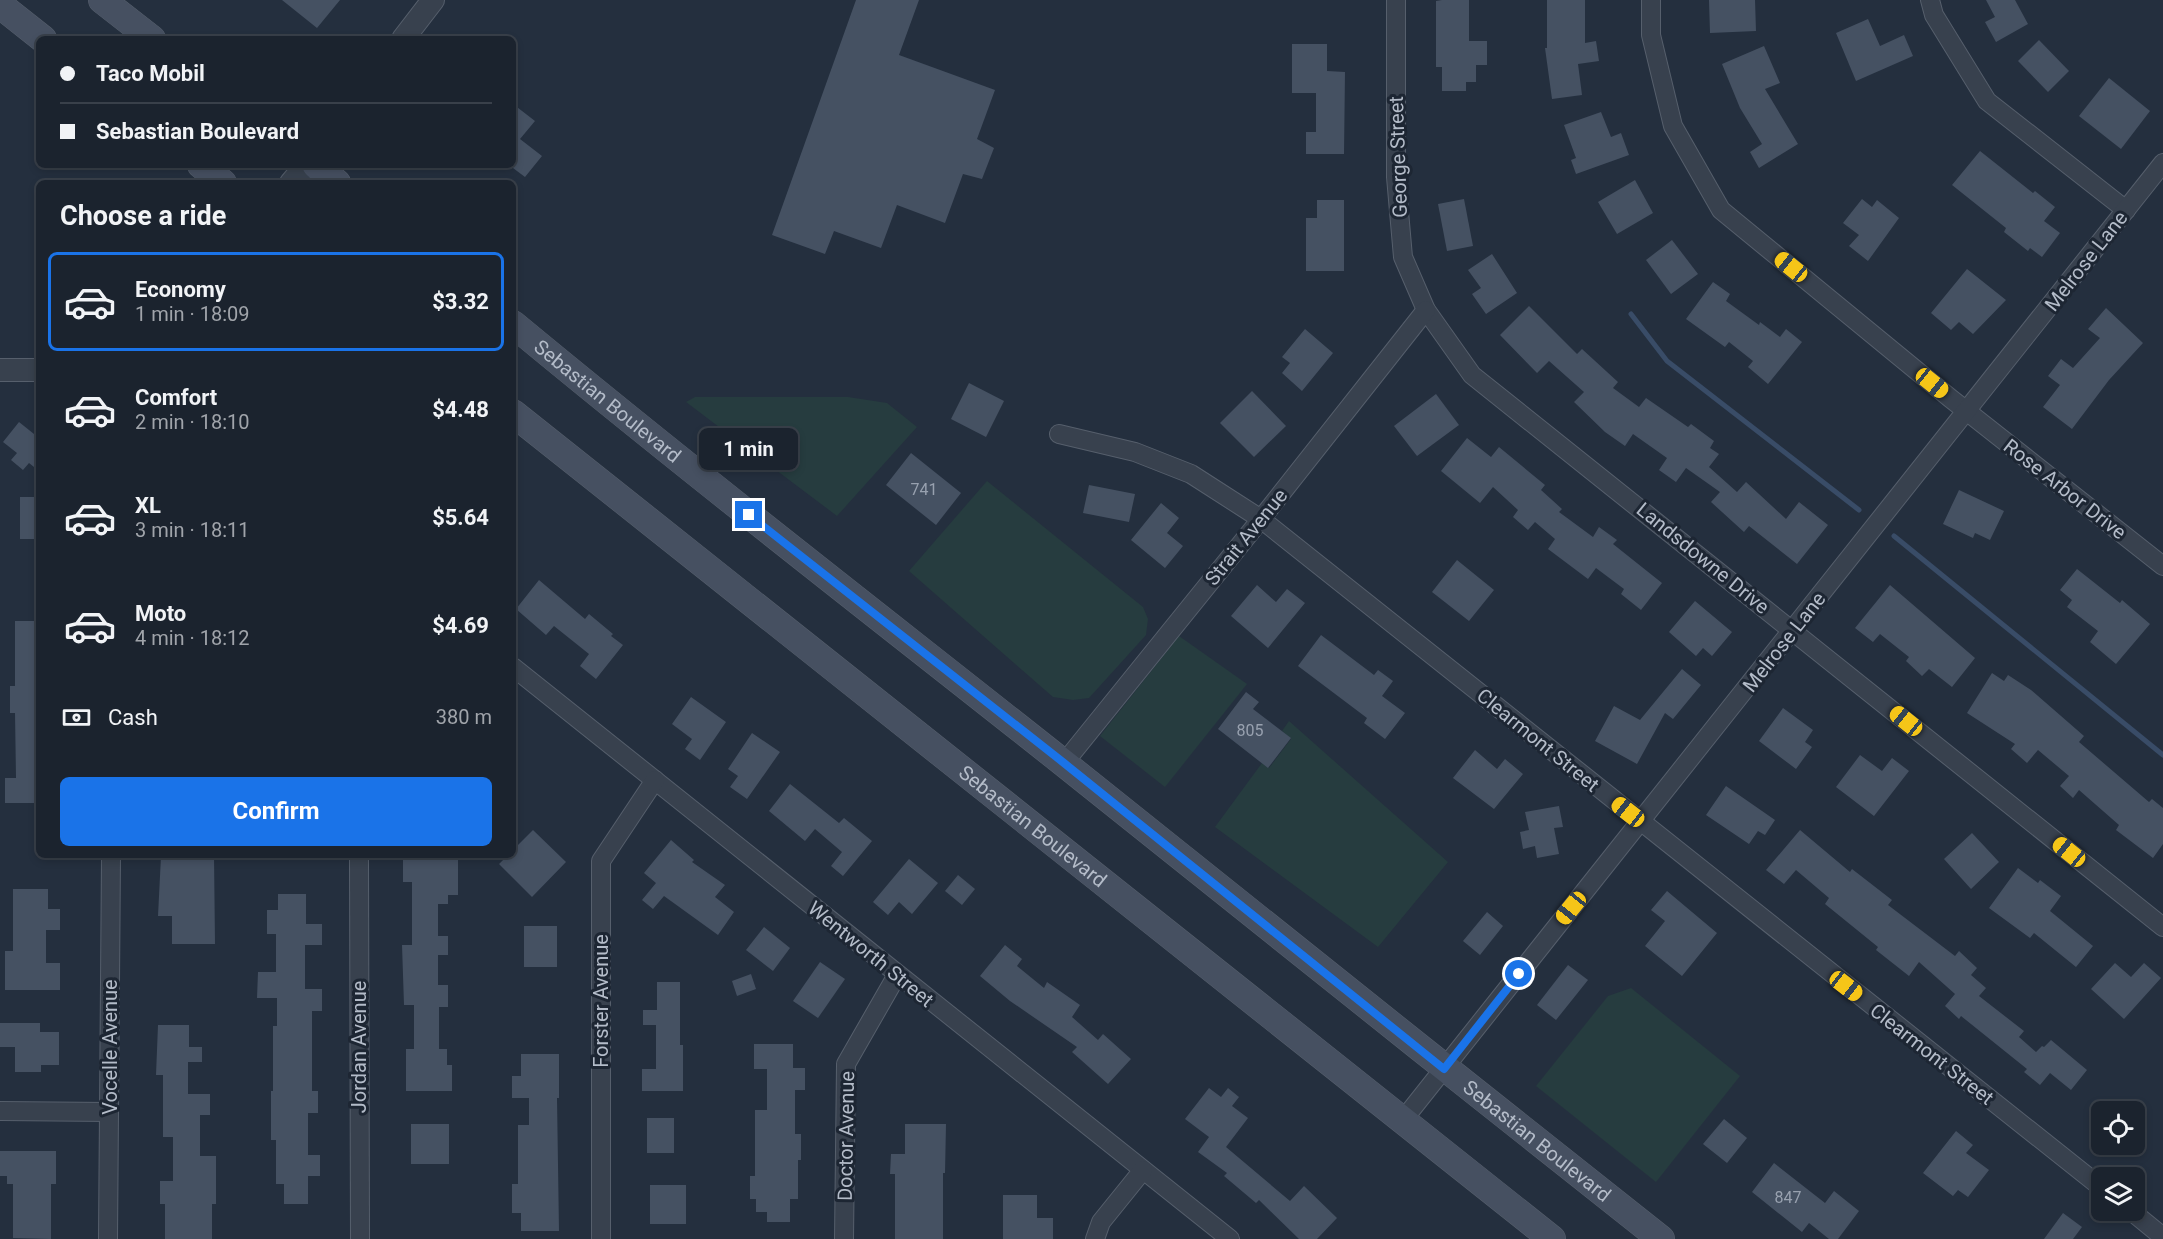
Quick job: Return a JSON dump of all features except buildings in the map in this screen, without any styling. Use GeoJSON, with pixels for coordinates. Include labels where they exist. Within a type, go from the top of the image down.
{"type":"FeatureCollection","features":[{"type":"Feature","properties":{"kind":"main road"},"geometry":{"type":"LineString","coordinates":[[102,0],[148,36]]}},
{"type":"Feature","properties":{"kind":"main road"},"geometry":{"type":"LineString","coordinates":[[0,5],[39,36]]}},
{"type":"Feature","properties":{"kind":"main road"},"geometry":{"type":"LineString","coordinates":[[205,168],[219,180]]}},
{"type":"Feature","properties":{"kind":"main road"},"geometry":{"type":"LineString","coordinates":[[320,168],[334,180]]}},
{"type":"Feature","properties":{"kind":"main road","name":"Sebastian Boulevard"},"geometry":{"type":"LineString","coordinates":[[516,326],[1444,1069],[1661,1239]]}},
{"type":"Feature","properties":{"kind":"main road","name":"Sebastian Boulevard"},"geometry":{"type":"LineString","coordinates":[[516,415],[1552,1239]]}},
{"type":"Feature","properties":{"kind":"street"},"geometry":{"type":"LineString","coordinates":[[405,36],[433,0]]}},
{"type":"Feature","properties":{"kind":"street","name":"George Street"},"geometry":{"type":"LineString","coordinates":[[1396,0],[1396,177],[1403,257],[1426,310]]}},
{"type":"Feature","properties":{"kind":"street","name":"Rose Arbor Drive"},"geometry":{"type":"LineString","coordinates":[[1651,0],[1651,35],[1673,126],[1721,210],[1967,412],[2161,561]]}},
{"type":"Feature","properties":{"kind":"street"},"geometry":{"type":"LineString","coordinates":[[1930,0],[1934,15],[1987,100],[2126,210]]}},
{"type":"Feature","properties":{"kind":"street","name":"Melrose Lane"},"geometry":{"type":"LineString","coordinates":[[1403,1120],[2163,163]]}},
{"type":"Feature","properties":{"kind":"street"},"geometry":{"type":"LineString","coordinates":[[294,180],[304,168]]}},
{"type":"Feature","properties":{"kind":"street","name":"Strait Avenue"},"geometry":{"type":"LineString","coordinates":[[1064,763],[1426,310]]}},
{"type":"Feature","properties":{"kind":"street","name":"Landsdowne Drive"},"geometry":{"type":"LineString","coordinates":[[1426,310],[1473,375],[2163,927]]}},
{"type":"Feature","properties":{"kind":"street"},"geometry":{"type":"LineString","coordinates":[[0,370],[36,370]]}},
{"type":"Feature","properties":{"kind":"street","name":"Clearmont Street"},"geometry":{"type":"LineString","coordinates":[[1059,434],[1136,452],[1191,474],[1261,519],[2091,1179]]}},
{"type":"Feature","properties":{"kind":"street","name":"Wentworth Street"},"geometry":{"type":"LineString","coordinates":[[516,669],[1230,1239]]}},
{"type":"Feature","properties":{"kind":"street","name":"Forster Avenue"},"geometry":{"type":"LineString","coordinates":[[601,1239],[602,861],[655,780]]}},
{"type":"Feature","properties":{"kind":"street","name":"Vocelle Avenue"},"geometry":{"type":"LineString","coordinates":[[108,1239],[111,858]]}},
{"type":"Feature","properties":{"kind":"street","name":"Jordan Avenue"},"geometry":{"type":"LineString","coordinates":[[359,858],[360,1239]]}},
{"type":"Feature","properties":{"kind":"street","name":"Doctor Avenue"},"geometry":{"type":"LineString","coordinates":[[844,1239],[846,1064],[897,975]]}},
{"type":"Feature","properties":{"kind":"street"},"geometry":{"type":"LineString","coordinates":[[0,1111],[109,1112]]}},
{"type":"Feature","properties":{"kind":"street"},"geometry":{"type":"LineString","coordinates":[[1095,1239],[1101,1222],[1143,1170]]}},
{"type":"Feature","properties":{"kind":"street"},"geometry":{"type":"LineString","coordinates":[[2143,1221],[2163,1237]]}},
{"type":"Feature","properties":{"kind":"green space"},"geometry":{"type":"Polygon","coordinates":[[[695,397],[848,397],[887,403],[917,427],[837,516],[686,402],[695,397]]]}},
{"type":"Feature","properties":{"kind":"green space"},"geometry":{"type":"Polygon","coordinates":[[[987,481],[1143,607],[1148,619],[1146,635],[1089,698],[1073,700],[1053,697],[909,571],[987,481]]]}},
{"type":"Feature","properties":{"kind":"green space"},"geometry":{"type":"Polygon","coordinates":[[[1179,636],[1247,684],[1165,787],[1100,736],[1179,636]]]}},
{"type":"Feature","properties":{"kind":"green space"},"geometry":{"type":"Polygon","coordinates":[[[1289,721],[1448,862],[1378,947],[1215,827],[1262,763],[1269,768],[1291,739],[1282,731],[1289,721]]]}},
{"type":"Feature","properties":{"kind":"green space"},"geometry":{"type":"Polygon","coordinates":[[[1631,988],[1740,1076],[1656,1182],[1536,1086],[1608,996],[1631,988]]]}},
{"type":"Feature","properties":{"kind":"waterway"},"geometry":{"type":"LineString","coordinates":[[1631,314],[1667,361],[1859,510]]}},
{"type":"Feature","properties":{"kind":"waterway"},"geometry":{"type":"LineString","coordinates":[[1894,536],[2163,755]]}},
{"type":"Feature","properties":{"kind":"route"},"geometry":{"type":"LineString","coordinates":[[749,515],[1064,763],[1444,1069],[1519,974]]}}]}
